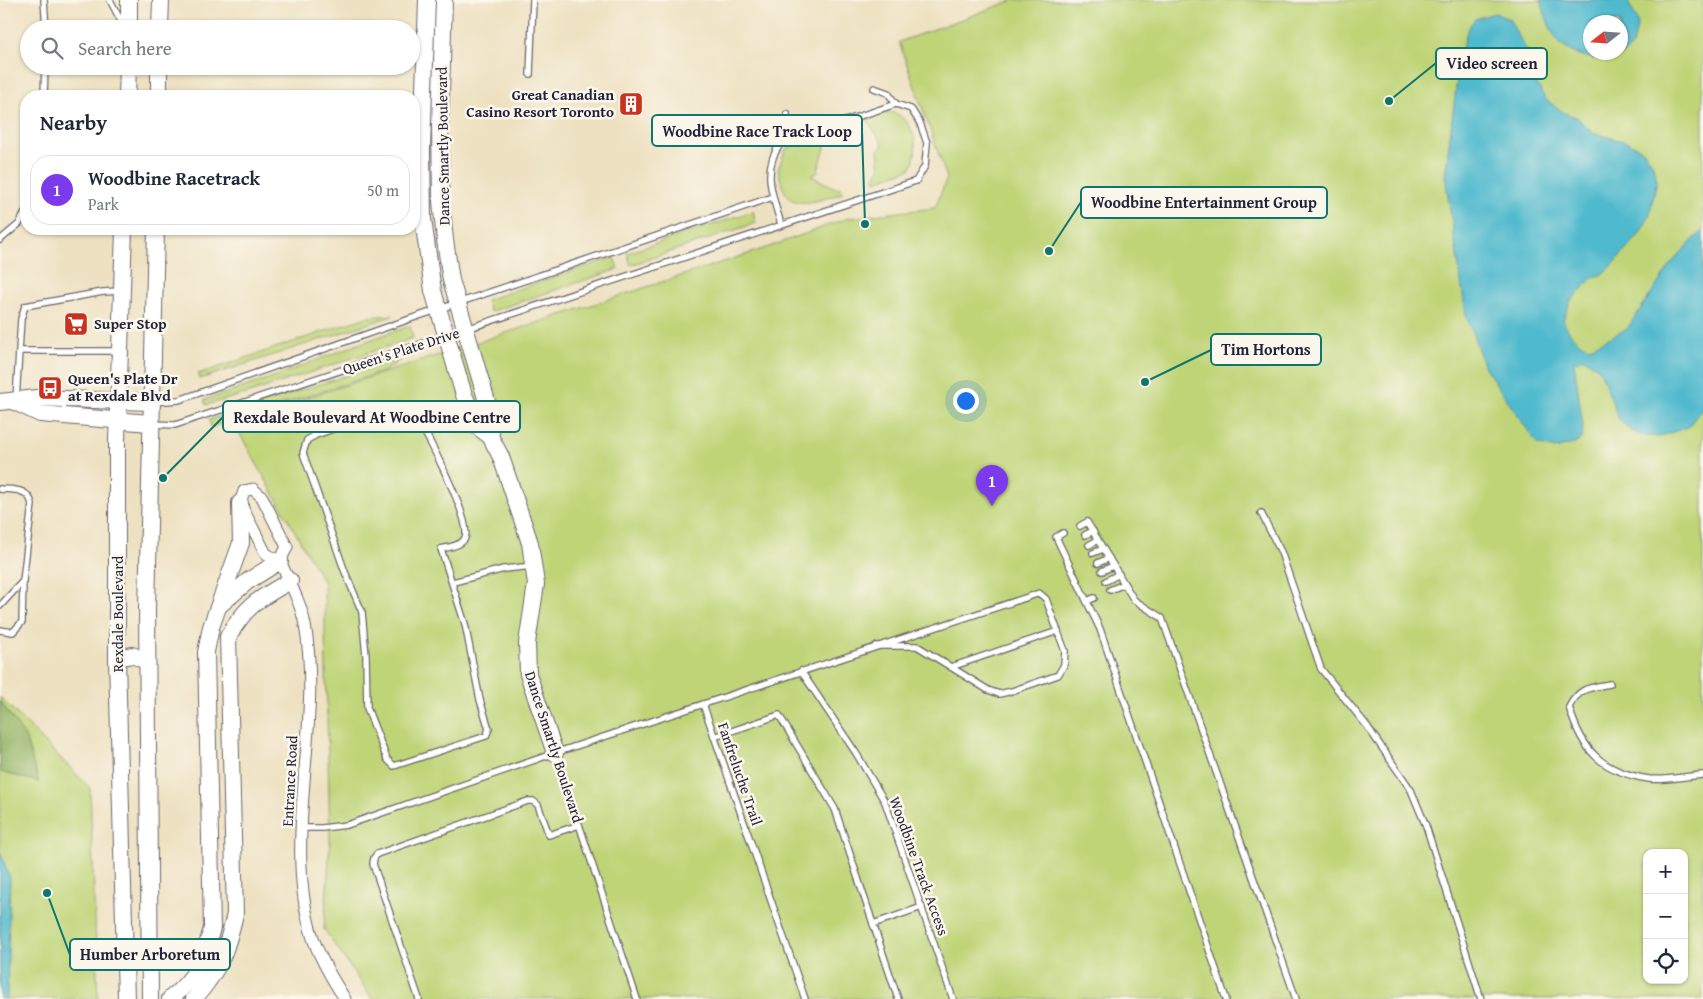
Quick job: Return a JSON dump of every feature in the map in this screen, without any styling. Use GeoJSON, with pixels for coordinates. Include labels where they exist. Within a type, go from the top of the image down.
{"type":"FeatureCollection","features":[{"type":"Feature","properties":{"kind":"main road"},"geometry":{"type":"LineString","coordinates":[[129,0],[129,20]]}},
{"type":"Feature","properties":{"kind":"main road"},"geometry":{"type":"LineString","coordinates":[[160,20],[161,0]]}},
{"type":"Feature","properties":{"kind":"main road","name":"Dance Smartly Boulevard"},"geometry":{"type":"LineString","coordinates":[[426,0],[422,150],[424,219],[433,290],[464,395],[478,427],[490,436],[508,475],[530,543],[535,566],[536,584],[527,643],[528,674],[555,753]]}},
{"type":"Feature","properties":{"kind":"main road","name":"Dance Smartly Boulevard"},"geometry":{"type":"LineString","coordinates":[[444,0],[441,201],[450,276],[493,422],[490,436]]}},
{"type":"Feature","properties":{"kind":"main road"},"geometry":{"type":"LineString","coordinates":[[128,75],[128,90]]}},
{"type":"Feature","properties":{"kind":"main road"},"geometry":{"type":"LineString","coordinates":[[159,75],[159,90]]}},
{"type":"Feature","properties":{"kind":"main road","name":"Rexdale Boulevard"},"geometry":{"type":"LineString","coordinates":[[124,235],[118,421],[118,658],[126,999]]}},
{"type":"Feature","properties":{"kind":"main road","name":"Rexdale Boulevard"},"geometry":{"type":"LineString","coordinates":[[150,994],[147,661],[150,423],[156,235]]}},
{"type":"Feature","properties":{"kind":"main road","name":"Queen's Plate Drive"},"geometry":{"type":"LineString","coordinates":[[8,402],[37,398],[151,402]]}},
{"type":"Feature","properties":{"kind":"main road","name":"Queen's Plate Drive"},"geometry":{"type":"LineString","coordinates":[[8,402],[40,414],[150,423]]}},
{"type":"Feature","properties":{"kind":"main road"},"geometry":{"type":"LineString","coordinates":[[170,999],[186,986],[204,959],[212,928],[206,652],[211,627],[221,604],[241,543],[240,503]]}},
{"type":"Feature","properties":{"kind":"main road"},"geometry":{"type":"LineString","coordinates":[[221,604],[248,581],[280,561]]}},
{"type":"Feature","properties":{"kind":"main road"},"geometry":{"type":"LineString","coordinates":[[194,999],[214,975],[227,946],[235,914],[228,637],[239,618],[254,601],[290,581]]}},
{"type":"Feature","properties":{"kind":"main road"},"geometry":{"type":"LineString","coordinates":[[118,658],[132,655],[147,661]]}},
{"type":"Feature","properties":{"kind":"street"},"geometry":{"type":"LineString","coordinates":[[240,503],[240,496],[248,489],[256,491],[262,497],[286,547],[280,561]]}},
{"type":"Feature","properties":{"kind":"street","name":"Entrance Road"},"geometry":{"type":"LineString","coordinates":[[240,503],[266,554],[280,561],[290,581],[305,624],[310,690],[302,828],[302,888],[312,936],[345,999]]}},
{"type":"Feature","properties":{"kind":"lane"},"geometry":{"type":"LineString","coordinates":[[44,0],[45,20]]}},
{"type":"Feature","properties":{"kind":"lane"},"geometry":{"type":"LineString","coordinates":[[110,0],[120,20]]}},
{"type":"Feature","properties":{"kind":"lane"},"geometry":{"type":"LineString","coordinates":[[530,74],[533,0]]}},
{"type":"Feature","properties":{"kind":"lane"},"geometry":{"type":"LineString","coordinates":[[44,90],[45,75]]}},
{"type":"Feature","properties":{"kind":"lane","name":"Queen's Plate Drive"},"geometry":{"type":"LineString","coordinates":[[150,423],[175,425],[916,181],[925,166],[927,143],[920,123],[911,109],[896,104],[888,92],[874,88]]}},
{"type":"Feature","properties":{"kind":"lane"},"geometry":{"type":"LineString","coordinates":[[782,142],[896,104]]}},
{"type":"Feature","properties":{"kind":"lane"},"geometry":{"type":"LineString","coordinates":[[781,224],[773,198],[769,166],[774,152],[782,142],[787,114]]}},
{"type":"Feature","properties":{"kind":"lane","name":"Queen's Plate Drive"},"geometry":{"type":"LineString","coordinates":[[151,402],[179,400],[439,309],[773,198]]}},
{"type":"Feature","properties":{"kind":"lane"},"geometry":{"type":"LineString","coordinates":[[0,240],[20,222]]}},
{"type":"Feature","properties":{"kind":"lane"},"geometry":{"type":"LineString","coordinates":[[8,402],[20,351],[21,320],[25,306],[103,292],[123,291]]}},
{"type":"Feature","properties":{"kind":"lane"},"geometry":{"type":"LineString","coordinates":[[20,351],[120,351]]}},
{"type":"Feature","properties":{"kind":"lane"},"geometry":{"type":"LineString","coordinates":[[398,406],[412,409],[449,480],[466,532],[462,542],[441,549],[453,582],[480,700],[488,723],[488,733],[480,738],[394,766],[387,759],[366,708],[366,656],[362,612],[345,572],[305,462],[303,454],[307,440],[398,406]]}},
{"type":"Feature","properties":{"kind":"lane"},"geometry":{"type":"LineString","coordinates":[[0,489],[19,490],[31,500],[21,624],[13,632],[0,630]]}},
{"type":"Feature","properties":{"kind":"lane"},"geometry":{"type":"LineString","coordinates":[[1260,513],[1281,552],[1321,669],[1367,726],[1411,790],[1426,826],[1481,999]]}},
{"type":"Feature","properties":{"kind":"lane"},"geometry":{"type":"LineString","coordinates":[[1080,526],[1087,522],[1134,600],[1162,618],[1296,999]]}},
{"type":"Feature","properties":{"kind":"lane"},"geometry":{"type":"LineString","coordinates":[[1085,535],[1093,531]]}},
{"type":"Feature","properties":{"kind":"lane"},"geometry":{"type":"LineString","coordinates":[[1063,533],[1056,537],[1100,629],[1226,999]]}},
{"type":"Feature","properties":{"kind":"lane"},"geometry":{"type":"LineString","coordinates":[[1089,545],[1098,540]]}},
{"type":"Feature","properties":{"kind":"lane"},"geometry":{"type":"LineString","coordinates":[[1061,546],[1068,543]]}},
{"type":"Feature","properties":{"kind":"lane"},"geometry":{"type":"LineString","coordinates":[[1093,553],[1103,549]]}},
{"type":"Feature","properties":{"kind":"lane"},"geometry":{"type":"LineString","coordinates":[[1065,556],[1072,553]]}},
{"type":"Feature","properties":{"kind":"lane"},"geometry":{"type":"LineString","coordinates":[[1098,563],[1109,558]]}},
{"type":"Feature","properties":{"kind":"lane"},"geometry":{"type":"LineString","coordinates":[[1069,564],[1076,561]]}},
{"type":"Feature","properties":{"kind":"lane"},"geometry":{"type":"LineString","coordinates":[[453,582],[504,569],[535,566]]}},
{"type":"Feature","properties":{"kind":"lane"},"geometry":{"type":"LineString","coordinates":[[1102,571],[1113,566]]}},
{"type":"Feature","properties":{"kind":"lane"},"geometry":{"type":"LineString","coordinates":[[1074,574],[1081,571]]}},
{"type":"Feature","properties":{"kind":"lane"},"geometry":{"type":"LineString","coordinates":[[1106,581],[1119,574]]}},
{"type":"Feature","properties":{"kind":"lane"},"geometry":{"type":"LineString","coordinates":[[1078,582],[1085,579]]}},
{"type":"Feature","properties":{"kind":"lane"},"geometry":{"type":"LineString","coordinates":[[0,606],[23,581]]}},
{"type":"Feature","properties":{"kind":"lane"},"geometry":{"type":"LineString","coordinates":[[1110,590],[1124,584]]}},
{"type":"Feature","properties":{"kind":"lane"},"geometry":{"type":"LineString","coordinates":[[1082,592],[1090,589]]}},
{"type":"Feature","properties":{"kind":"lane"},"geometry":{"type":"LineString","coordinates":[[302,828],[347,825],[555,753],[876,646],[1039,593],[1046,599],[1065,650],[1064,665],[1058,675],[999,694],[988,690],[917,646],[876,646]]}},
{"type":"Feature","properties":{"kind":"lane"},"geometry":{"type":"LineString","coordinates":[[1087,602],[1094,598]]}},
{"type":"Feature","properties":{"kind":"lane"},"geometry":{"type":"LineString","coordinates":[[951,667],[1058,631]]}},
{"type":"Feature","properties":{"kind":"lane","name":"Woodbine Track Access"},"geometry":{"type":"LineString","coordinates":[[801,671],[856,753],[884,802],[953,999]]}},
{"type":"Feature","properties":{"kind":"lane"},"geometry":{"type":"LineString","coordinates":[[1610,684],[1580,691],[1576,694],[1569,707],[1575,728],[1591,754],[1618,771],[1650,779],[1703,775]]}},
{"type":"Feature","properties":{"kind":"lane","name":"Fanfreluche Trail"},"geometry":{"type":"LineString","coordinates":[[703,704],[805,999]]}},
{"type":"Feature","properties":{"kind":"lane"},"geometry":{"type":"LineString","coordinates":[[714,737],[779,715],[835,809],[898,999]]}},
{"type":"Feature","properties":{"kind":"lane","name":"Dance Smartly Boulevard"},"geometry":{"type":"LineString","coordinates":[[555,753],[637,999]]}},
{"type":"Feature","properties":{"kind":"lane"},"geometry":{"type":"LineString","coordinates":[[419,999],[373,864],[374,858],[378,854],[528,801],[533,801],[538,805],[549,835],[579,825]]}},
{"type":"Feature","properties":{"kind":"lane"},"geometry":{"type":"LineString","coordinates":[[873,924],[922,907]]}},
{"type":"Feature","properties":{"kind":"green space"},"geometry":{"type":"Polygon","coordinates":[[[1014,0],[1703,0],[1703,999],[372,999],[324,929],[330,843],[324,583],[237,429],[276,408],[766,248],[848,218],[935,208],[947,178],[899,42],[1014,0]]]}},
{"type":"Feature","properties":{"kind":"green space"},"geometry":{"type":"Polygon","coordinates":[[[888,112],[897,114],[910,126],[915,143],[914,161],[910,169],[876,181],[875,177],[880,169],[878,150],[883,145],[867,119],[888,112]]]}},
{"type":"Feature","properties":{"kind":"green space"},"geometry":{"type":"Polygon","coordinates":[[[823,134],[825,148],[817,173],[811,176],[836,188],[841,187],[842,193],[813,202],[792,200],[784,190],[778,169],[786,149],[823,134]]]}},
{"type":"Feature","properties":{"kind":"green space"},"geometry":{"type":"Polygon","coordinates":[[[753,211],[756,223],[631,265],[627,253],[753,211]]]}},
{"type":"Feature","properties":{"kind":"green space"},"geometry":{"type":"Polygon","coordinates":[[[614,257],[618,269],[490,312],[486,300],[614,257]]]}},
{"type":"Feature","properties":{"kind":"green space"},"geometry":{"type":"Polygon","coordinates":[[[393,315],[200,379],[198,374],[367,317],[393,315]]]}},
{"type":"Feature","properties":{"kind":"green space"},"geometry":{"type":"Polygon","coordinates":[[[410,326],[413,338],[246,394],[206,405],[204,400],[256,383],[410,326]]]}},
{"type":"Feature","properties":{"kind":"green space"},"geometry":{"type":"Polygon","coordinates":[[[404,357],[385,371],[211,427],[209,420],[404,357]]]}},
{"type":"Feature","properties":{"kind":"green space"},"geometry":{"type":"Polygon","coordinates":[[[0,697],[90,788],[98,999],[0,999],[0,697]]]}},
{"type":"Feature","properties":{"kind":"green space"},"geometry":{"type":"Polygon","coordinates":[[[0,701],[25,736],[39,782],[0,772],[0,701]]]}},
{"type":"Feature","properties":{"kind":"water"},"geometry":{"type":"Polygon","coordinates":[[[1540,0],[1627,0],[1638,22],[1633,43],[1628,50],[1628,15],[1583,15],[1583,56],[1571,52],[1563,46],[1554,36],[1540,0]]]}},
{"type":"Feature","properties":{"kind":"water"},"geometry":{"type":"Polygon","coordinates":[[[1495,13],[1509,19],[1527,51],[1530,71],[1546,100],[1565,113],[1578,118],[1593,133],[1630,143],[1644,151],[1653,165],[1657,180],[1649,217],[1639,235],[1612,266],[1602,274],[1592,278],[1570,302],[1563,320],[1574,337],[1580,343],[1590,347],[1627,329],[1674,260],[1703,230],[1703,407],[1688,427],[1658,437],[1639,435],[1630,430],[1619,420],[1600,370],[1584,358],[1574,362],[1583,426],[1582,438],[1577,443],[1555,449],[1537,444],[1484,366],[1466,315],[1445,176],[1460,55],[1468,28],[1475,19],[1495,13]]]}},
{"type":"Feature","properties":{"kind":"water"},"geometry":{"type":"Polygon","coordinates":[[[0,851],[10,878],[7,999],[0,999],[0,851]]]}},
{"type":"Feature","properties":{"kind":"place","name":"Video screen"},"geometry":{"type":"Point","coordinates":[1389,101]}},
{"type":"Feature","properties":{"kind":"place","name":"Great Canadian Casino Resort Toronto"},"geometry":{"type":"Point","coordinates":[631,104]}},
{"type":"Feature","properties":{"kind":"place","name":"Woodbine Race Track Loop"},"geometry":{"type":"Point","coordinates":[865,224]}},
{"type":"Feature","properties":{"kind":"place","name":"Woodbine Entertainment Group"},"geometry":{"type":"Point","coordinates":[1049,251]}},
{"type":"Feature","properties":{"kind":"place","name":"Super Stop"},"geometry":{"type":"Point","coordinates":[76,324]}},
{"type":"Feature","properties":{"kind":"place","name":"Tim Hortons"},"geometry":{"type":"Point","coordinates":[1145,382]}},
{"type":"Feature","properties":{"kind":"place","name":"Queen's Plate Dr at Rexdale Blvd"},"geometry":{"type":"Point","coordinates":[50,388]}},
{"type":"Feature","properties":{"kind":"place","name":"Rexdale Boulevard At Woodbine Centre"},"geometry":{"type":"Point","coordinates":[163,478]}},
{"type":"Feature","properties":{"kind":"place","name":"Woodbine Racetrack"},"geometry":{"type":"Point","coordinates":[992,506]}},
{"type":"Feature","properties":{"kind":"place","name":"Humber Arboretum"},"geometry":{"type":"Point","coordinates":[47,893]}}]}
